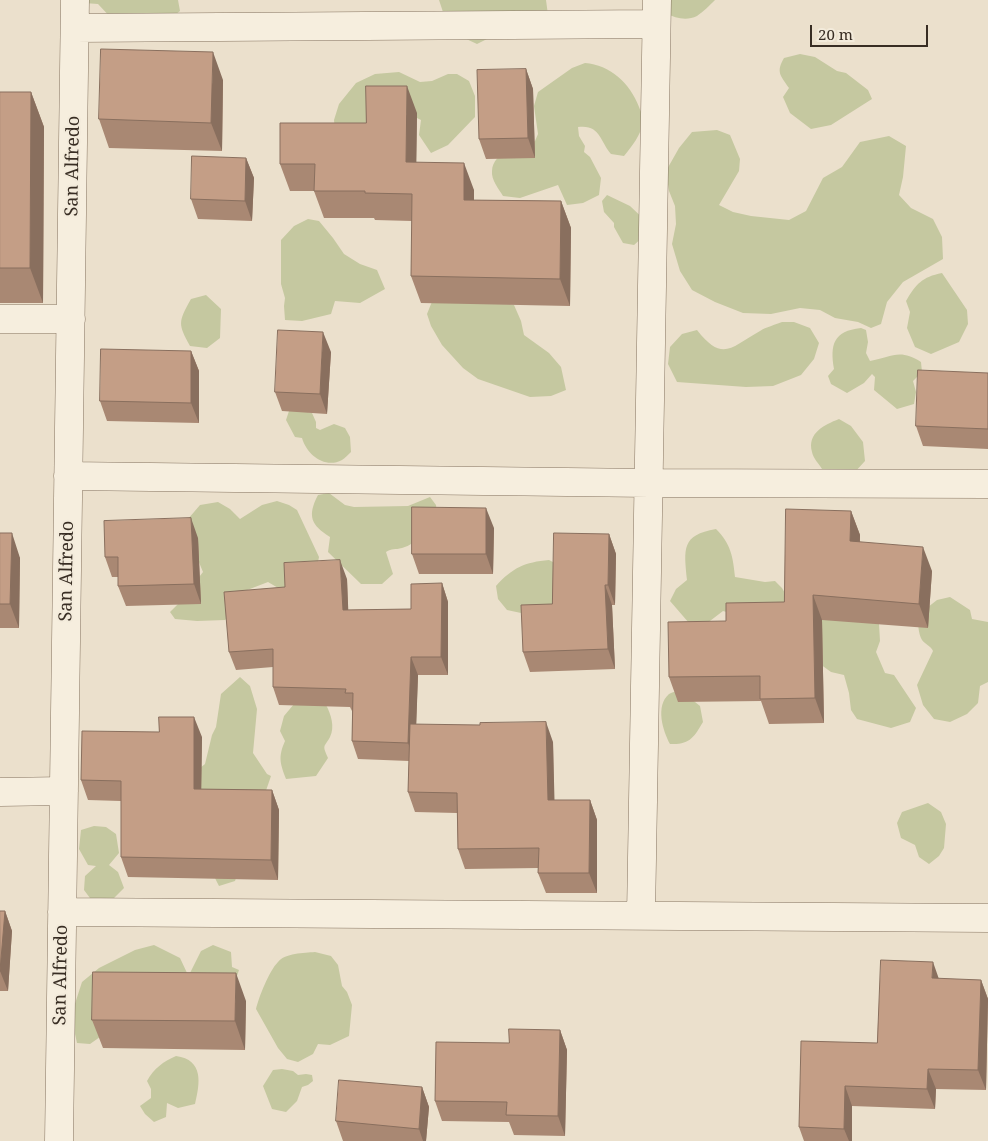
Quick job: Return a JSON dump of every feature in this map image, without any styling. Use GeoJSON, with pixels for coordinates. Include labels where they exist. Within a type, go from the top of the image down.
{"type":"FeatureCollection","features":[{"type":"Feature","properties":{"kind":"street","name":"San Alfredo"},"geometry":{"type":"LineString","coordinates":[[59,1141],[75,0]]}},
{"type":"Feature","properties":{"kind":"street"},"geometry":{"type":"LineString","coordinates":[[75,28],[656,12],[641,915]]}},
{"type":"Feature","properties":{"kind":"street"},"geometry":{"type":"LineString","coordinates":[[0,319],[71,319]]}},
{"type":"Feature","properties":{"kind":"street"},"geometry":{"type":"LineString","coordinates":[[68,476],[649,483],[988,484]]}},
{"type":"Feature","properties":{"kind":"street"},"geometry":{"type":"LineString","coordinates":[[0,792],[64,791]]}},
{"type":"Feature","properties":{"kind":"street"},"geometry":{"type":"LineString","coordinates":[[62,912],[988,918]]}},
{"type":"Feature","properties":{"kind":"green space"},"geometry":{"type":"Polygon","coordinates":[[[82,0],[178,0],[180,11],[167,21],[113,20],[98,4],[84,3],[82,0]]]}},
{"type":"Feature","properties":{"kind":"green space"},"geometry":{"type":"Polygon","coordinates":[[[439,0],[546,0],[548,15],[477,44],[462,37],[444,15],[439,0]]]}},
{"type":"Feature","properties":{"kind":"green space"},"geometry":{"type":"Polygon","coordinates":[[[652,0],[715,0],[697,16],[684,19],[666,13],[652,0]]]}},
{"type":"Feature","properties":{"kind":"green space"},"geometry":{"type":"Polygon","coordinates":[[[800,54],[815,57],[837,71],[846,73],[868,90],[872,99],[831,125],[811,129],[790,113],[783,97],[789,88],[780,73],[780,67],[784,58],[800,54]]]}},
{"type":"Feature","properties":{"kind":"green space"},"geometry":{"type":"Polygon","coordinates":[[[585,63],[594,64],[611,71],[630,90],[643,118],[642,127],[636,140],[624,156],[611,154],[599,134],[591,128],[578,127],[579,136],[585,146],[584,152],[590,157],[601,178],[599,195],[583,203],[567,205],[558,185],[520,198],[503,196],[493,178],[494,164],[502,154],[509,150],[535,141],[538,134],[534,106],[538,92],[572,68],[585,63]]]}},
{"type":"Feature","properties":{"kind":"green space"},"geometry":{"type":"Polygon","coordinates":[[[399,72],[420,82],[432,81],[448,74],[457,74],[469,81],[475,96],[475,117],[448,145],[431,153],[419,135],[421,120],[407,113],[336,144],[334,120],[339,104],[356,83],[375,74],[399,72]]]}},
{"type":"Feature","properties":{"kind":"green space"},"geometry":{"type":"Polygon","coordinates":[[[717,130],[730,135],[740,159],[739,171],[719,205],[733,212],[751,216],[789,220],[806,211],[823,178],[842,167],[860,142],[889,136],[906,146],[899,195],[911,208],[933,219],[942,237],[943,259],[903,282],[887,302],[881,324],[871,328],[858,322],[835,318],[820,310],[800,308],[771,314],[743,313],[692,290],[680,271],[672,244],[676,224],[675,206],[669,191],[666,171],[679,148],[692,132],[717,130]]]}},
{"type":"Feature","properties":{"kind":"green space"},"geometry":{"type":"Polygon","coordinates":[[[607,195],[630,206],[648,223],[644,236],[634,245],[623,243],[614,227],[614,223],[604,212],[602,201],[607,195]]]}},
{"type":"Feature","properties":{"kind":"green space"},"geometry":{"type":"Polygon","coordinates":[[[308,219],[319,221],[344,254],[360,264],[377,270],[385,289],[360,303],[335,301],[331,314],[302,321],[285,320],[285,298],[281,284],[281,240],[294,226],[308,219]]]}},
{"type":"Feature","properties":{"kind":"green space"},"geometry":{"type":"Polygon","coordinates":[[[942,273],[967,310],[968,324],[959,342],[931,354],[915,347],[907,328],[910,312],[906,301],[920,282],[942,273]]]}},
{"type":"Feature","properties":{"kind":"green space"},"geometry":{"type":"Polygon","coordinates":[[[437,289],[514,305],[521,321],[524,335],[549,353],[561,367],[566,390],[551,396],[530,397],[478,379],[463,368],[442,345],[431,326],[427,314],[437,289]]]}},
{"type":"Feature","properties":{"kind":"green space"},"geometry":{"type":"Polygon","coordinates":[[[206,295],[221,309],[220,338],[207,348],[190,346],[183,333],[182,318],[191,299],[206,295]]]}},
{"type":"Feature","properties":{"kind":"green space"},"geometry":{"type":"Polygon","coordinates":[[[782,322],[794,322],[810,328],[819,343],[814,359],[801,375],[773,386],[746,387],[677,382],[668,364],[670,347],[682,334],[697,330],[714,346],[727,349],[762,330],[782,322]]]}},
{"type":"Feature","properties":{"kind":"green space"},"geometry":{"type":"Polygon","coordinates":[[[861,328],[866,330],[868,342],[866,353],[870,361],[901,354],[921,362],[922,372],[913,381],[916,392],[914,404],[897,409],[874,390],[875,377],[872,374],[864,383],[847,393],[831,384],[828,376],[834,369],[833,346],[844,332],[861,328]]]}},
{"type":"Feature","properties":{"kind":"green space"},"geometry":{"type":"Polygon","coordinates":[[[290,408],[312,413],[316,422],[316,428],[320,430],[334,424],[345,428],[350,437],[351,452],[342,460],[336,462],[329,463],[317,459],[308,450],[302,438],[295,437],[286,420],[290,408]]]}},
{"type":"Feature","properties":{"kind":"green space"},"geometry":{"type":"Polygon","coordinates":[[[839,419],[851,426],[863,442],[865,461],[854,473],[822,469],[813,454],[811,445],[814,435],[823,427],[839,419]]]}},
{"type":"Feature","properties":{"kind":"green space"},"geometry":{"type":"Polygon","coordinates":[[[329,493],[345,505],[354,507],[408,506],[430,497],[436,505],[437,514],[413,543],[386,552],[393,574],[382,584],[361,584],[328,552],[330,537],[315,524],[313,519],[313,509],[318,495],[329,493]]]}},
{"type":"Feature","properties":{"kind":"green space"},"geometry":{"type":"Polygon","coordinates":[[[277,501],[297,510],[319,557],[316,572],[290,595],[268,582],[242,592],[246,605],[225,620],[197,621],[175,619],[170,612],[203,572],[189,538],[188,519],[200,505],[218,502],[230,509],[240,519],[262,505],[277,501]]]}},
{"type":"Feature","properties":{"kind":"green space"},"geometry":{"type":"Polygon","coordinates":[[[716,529],[725,540],[730,551],[735,577],[765,582],[775,581],[782,588],[793,607],[730,613],[723,611],[706,624],[689,623],[670,601],[676,589],[687,580],[685,560],[687,545],[696,535],[716,529]]]}},
{"type":"Feature","properties":{"kind":"green space"},"geometry":{"type":"Polygon","coordinates":[[[549,560],[561,566],[570,597],[536,621],[521,613],[507,610],[498,599],[496,586],[513,570],[533,562],[549,560]]]}},
{"type":"Feature","properties":{"kind":"green space"},"geometry":{"type":"Polygon","coordinates":[[[950,597],[970,610],[972,619],[988,622],[988,682],[980,686],[978,703],[967,714],[950,722],[934,719],[923,705],[917,685],[933,651],[921,637],[918,628],[918,615],[937,600],[950,597]]]}},
{"type":"Feature","properties":{"kind":"green space"},"geometry":{"type":"Polygon","coordinates":[[[821,615],[879,624],[880,641],[876,652],[885,673],[894,675],[916,708],[910,722],[891,728],[857,719],[851,710],[844,675],[831,672],[820,664],[821,615]]]}},
{"type":"Feature","properties":{"kind":"green space"},"geometry":{"type":"Polygon","coordinates":[[[240,677],[250,686],[257,709],[253,753],[267,774],[271,776],[235,881],[219,886],[213,874],[205,846],[195,772],[205,764],[212,735],[216,727],[221,694],[240,677]]]}},
{"type":"Feature","properties":{"kind":"green space"},"geometry":{"type":"Polygon","coordinates":[[[680,690],[700,706],[703,722],[691,739],[682,743],[670,744],[663,726],[662,705],[669,694],[680,690]]]}},
{"type":"Feature","properties":{"kind":"green space"},"geometry":{"type":"Polygon","coordinates":[[[294,704],[326,705],[331,716],[332,729],[330,737],[324,746],[328,758],[316,776],[286,779],[281,760],[281,751],[285,741],[280,731],[284,716],[294,704]]]}},
{"type":"Feature","properties":{"kind":"green space"},"geometry":{"type":"Polygon","coordinates":[[[928,803],[941,812],[946,824],[944,848],[939,856],[929,864],[919,857],[915,845],[901,838],[897,823],[902,812],[928,803]]]}},
{"type":"Feature","properties":{"kind":"green space"},"geometry":{"type":"Polygon","coordinates":[[[94,826],[106,827],[116,834],[119,853],[109,865],[118,872],[124,888],[114,898],[93,902],[84,890],[85,876],[96,866],[88,865],[79,849],[81,830],[94,826]]]}},
{"type":"Feature","properties":{"kind":"green space"},"geometry":{"type":"Polygon","coordinates":[[[154,945],[180,958],[188,975],[90,1044],[77,1043],[71,1016],[82,982],[99,968],[135,950],[154,945]]]}},
{"type":"Feature","properties":{"kind":"green space"},"geometry":{"type":"Polygon","coordinates":[[[213,945],[231,952],[232,967],[239,970],[234,985],[190,973],[201,951],[213,945]]]}},
{"type":"Feature","properties":{"kind":"green space"},"geometry":{"type":"Polygon","coordinates":[[[315,952],[331,956],[338,965],[342,986],[347,992],[352,1005],[349,1036],[330,1045],[318,1044],[313,1054],[298,1062],[287,1059],[278,1048],[256,1009],[268,978],[281,959],[290,955],[315,952]]]}},
{"type":"Feature","properties":{"kind":"green space"},"geometry":{"type":"Polygon","coordinates":[[[176,1056],[185,1058],[196,1067],[199,1081],[195,1104],[178,1108],[167,1103],[166,1117],[154,1122],[145,1114],[140,1106],[151,1098],[151,1089],[147,1081],[159,1066],[176,1056]]]}},
{"type":"Feature","properties":{"kind":"green space"},"geometry":{"type":"Polygon","coordinates":[[[273,1070],[293,1071],[298,1075],[312,1075],[313,1081],[302,1087],[297,1101],[286,1112],[272,1109],[263,1086],[273,1070]]]}},
{"type":"Feature","properties":{"kind":"building"},"geometry":{"type":"Polygon","coordinates":[[[101,49],[213,52],[211,123],[99,119],[101,49]]]}},
{"type":"Feature","properties":{"kind":"building"},"geometry":{"type":"Polygon","coordinates":[[[526,69],[528,138],[479,139],[477,70],[526,69]]]}},
{"type":"Feature","properties":{"kind":"building"},"geometry":{"type":"Polygon","coordinates":[[[366,86],[407,86],[406,162],[464,163],[464,200],[561,201],[560,279],[411,276],[412,194],[365,193],[365,191],[314,191],[315,164],[280,164],[280,123],[366,123],[366,86]]]}},
{"type":"Feature","properties":{"kind":"building"},"geometry":{"type":"Polygon","coordinates":[[[0,92],[31,92],[30,268],[0,268],[0,92]]]}},
{"type":"Feature","properties":{"kind":"building"},"geometry":{"type":"Polygon","coordinates":[[[192,156],[246,158],[245,201],[191,199],[192,156]]]}},
{"type":"Feature","properties":{"kind":"building"},"geometry":{"type":"Polygon","coordinates":[[[278,330],[323,332],[320,394],[275,392],[278,330]]]}},
{"type":"Feature","properties":{"kind":"building"},"geometry":{"type":"Polygon","coordinates":[[[101,349],[191,351],[191,403],[100,401],[101,349]]]}},
{"type":"Feature","properties":{"kind":"building"},"geometry":{"type":"Polygon","coordinates":[[[918,370],[988,373],[988,429],[916,426],[918,370]]]}},
{"type":"Feature","properties":{"kind":"building"},"geometry":{"type":"Polygon","coordinates":[[[412,507],[486,508],[486,554],[412,554],[412,507]]]}},
{"type":"Feature","properties":{"kind":"building"},"geometry":{"type":"Polygon","coordinates":[[[786,509],[851,511],[850,541],[923,547],[919,604],[813,595],[815,698],[760,699],[760,676],[669,677],[668,622],[726,621],[726,603],[784,602],[786,509]]]}},
{"type":"Feature","properties":{"kind":"building"},"geometry":{"type":"Polygon","coordinates":[[[191,518],[194,584],[118,586],[118,557],[105,557],[104,521],[191,518]]]}},
{"type":"Feature","properties":{"kind":"building"},"geometry":{"type":"Polygon","coordinates":[[[0,533],[12,533],[10,604],[0,604],[0,533]]]}},
{"type":"Feature","properties":{"kind":"building"},"geometry":{"type":"Polygon","coordinates":[[[554,533],[609,534],[608,585],[605,585],[608,649],[523,652],[521,605],[552,604],[554,533]]]}},
{"type":"Feature","properties":{"kind":"building"},"geometry":{"type":"Polygon","coordinates":[[[340,560],[343,610],[411,609],[411,584],[442,583],[441,657],[411,657],[408,743],[352,741],[353,693],[345,693],[346,689],[273,687],[273,649],[229,652],[224,592],[285,587],[284,563],[340,560]]]}},
{"type":"Feature","properties":{"kind":"building"},"geometry":{"type":"Polygon","coordinates":[[[159,717],[194,717],[194,789],[272,790],[271,860],[121,857],[121,781],[81,780],[82,731],[159,732],[159,717]]]}},
{"type":"Feature","properties":{"kind":"building"},"geometry":{"type":"Polygon","coordinates":[[[546,722],[548,800],[590,800],[589,873],[538,873],[539,848],[458,849],[457,793],[408,792],[410,724],[480,725],[480,723],[546,722]]]}},
{"type":"Feature","properties":{"kind":"building"},"geometry":{"type":"Polygon","coordinates":[[[0,911],[5,911],[0,971],[0,911]]]}},
{"type":"Feature","properties":{"kind":"building"},"geometry":{"type":"Polygon","coordinates":[[[881,960],[933,962],[932,978],[981,980],[978,1070],[928,1069],[927,1089],[845,1086],[844,1129],[799,1127],[801,1041],[877,1043],[881,960]]]}},
{"type":"Feature","properties":{"kind":"building"},"geometry":{"type":"Polygon","coordinates":[[[93,972],[236,973],[235,1021],[92,1020],[93,972]]]}},
{"type":"Feature","properties":{"kind":"building"},"geometry":{"type":"Polygon","coordinates":[[[509,1029],[560,1030],[558,1116],[506,1115],[507,1102],[435,1101],[436,1042],[509,1043],[509,1029]]]}},
{"type":"Feature","properties":{"kind":"building"},"geometry":{"type":"Polygon","coordinates":[[[339,1080],[422,1087],[419,1129],[336,1121],[339,1080]]]}}]}
